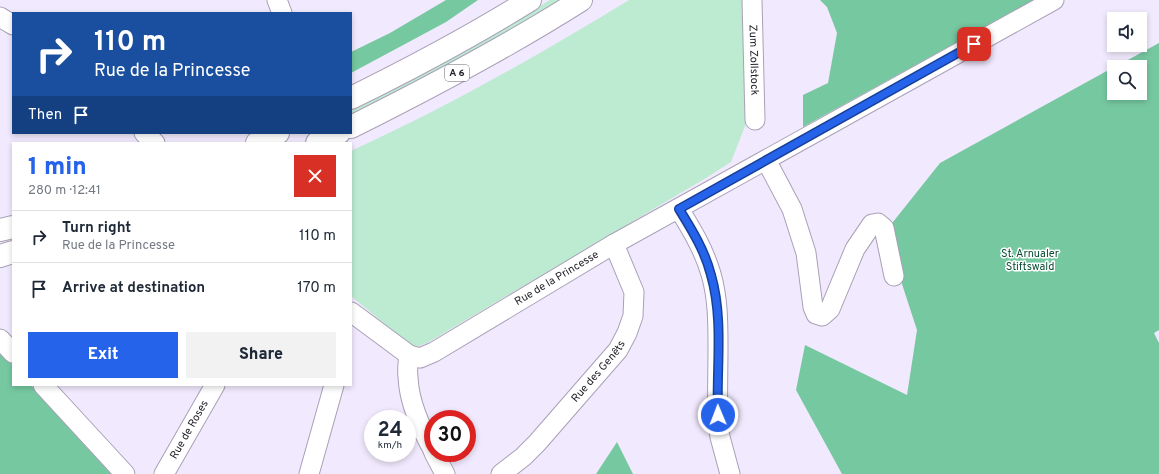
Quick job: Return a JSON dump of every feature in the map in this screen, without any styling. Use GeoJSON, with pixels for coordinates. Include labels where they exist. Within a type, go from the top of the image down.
{"type":"FeatureCollection","features":[{"type":"Feature","properties":{"kind":"highway","name":"A 6"},"geometry":{"type":"LineString","coordinates":[[352,97],[495,22],[530,0]]}},
{"type":"Feature","properties":{"kind":"highway","name":"A 6"},"geometry":{"type":"LineString","coordinates":[[352,126],[444,80],[581,0]]}},
{"type":"Feature","properties":{"kind":"highway"},"geometry":{"type":"LineString","coordinates":[[259,142],[276,134]]}},
{"type":"Feature","properties":{"kind":"highway"},"geometry":{"type":"LineString","coordinates":[[319,142],[337,134]]}},
{"type":"Feature","properties":{"kind":"highway"},"geometry":{"type":"LineString","coordinates":[[0,230],[12,227]]}},
{"type":"Feature","properties":{"kind":"highway"},"geometry":{"type":"LineString","coordinates":[[0,256],[12,252]]}},
{"type":"Feature","properties":{"kind":"street"},"geometry":{"type":"LineString","coordinates":[[277,0],[282,12]]}},
{"type":"Feature","properties":{"kind":"street","name":"Zum Zollstock"},"geometry":{"type":"LineString","coordinates":[[752,0],[755,120]]}},
{"type":"Feature","properties":{"kind":"street","name":"Rue de la Princesse"},"geometry":{"type":"LineString","coordinates":[[409,355],[420,358],[434,352],[614,244],[1054,0]]}},
{"type":"Feature","properties":{"kind":"street"},"geometry":{"type":"LineString","coordinates":[[0,17],[12,24]]}},
{"type":"Feature","properties":{"kind":"street"},"geometry":{"type":"LineString","coordinates":[[145,134],[155,142]]}},
{"type":"Feature","properties":{"kind":"street"},"geometry":{"type":"LineString","coordinates":[[766,160],[792,209],[806,253],[813,307],[816,314],[822,316],[830,309],[854,249],[872,224],[878,223],[884,228],[894,276]]}},
{"type":"Feature","properties":{"kind":"street"},"geometry":{"type":"LineString","coordinates":[[679,209],[697,237],[711,275],[716,298],[718,329],[718,423],[720,437],[730,474]]}},
{"type":"Feature","properties":{"kind":"street","name":"Rue des Genêts"},"geometry":{"type":"LineString","coordinates":[[502,474],[537,443],[618,350],[627,333],[633,316],[634,292],[614,244]]}},
{"type":"Feature","properties":{"kind":"street"},"geometry":{"type":"LineString","coordinates":[[352,318],[409,355],[408,377],[411,398],[424,433]]}},
{"type":"Feature","properties":{"kind":"street"},"geometry":{"type":"LineString","coordinates":[[0,339],[12,352]]}},
{"type":"Feature","properties":{"kind":"street"},"geometry":{"type":"LineString","coordinates":[[44,386],[125,474]]}},
{"type":"Feature","properties":{"kind":"street","name":"Rue de Roses"},"geometry":{"type":"LineString","coordinates":[[164,474],[214,386]]}},
{"type":"Feature","properties":{"kind":"street"},"geometry":{"type":"LineString","coordinates":[[309,474],[334,386]]}},
{"type":"Feature","properties":{"kind":"street"},"geometry":{"type":"LineString","coordinates":[[439,462],[446,474]]}},
{"type":"Feature","properties":{"kind":"green space"},"geometry":{"type":"Polygon","coordinates":[[[446,0],[478,0],[446,22],[352,72],[352,52],[390,33],[446,0]]]}},
{"type":"Feature","properties":{"kind":"green space"},"geometry":{"type":"Polygon","coordinates":[[[550,0],[565,0],[352,117],[352,110],[402,85],[550,0]]]}},
{"type":"Feature","properties":{"kind":"green space"},"geometry":{"type":"Polygon","coordinates":[[[629,0],[743,0],[747,121],[731,162],[427,343],[419,346],[410,345],[352,297],[352,151],[422,117],[561,41],[629,0]]]}},
{"type":"Feature","properties":{"kind":"green space"},"geometry":{"type":"Polygon","coordinates":[[[820,0],[1034,0],[803,127],[803,95],[828,83],[837,33],[827,7],[820,0]]]}},
{"type":"Feature","properties":{"kind":"green space","name":"St. Arnualer Stiftswald"},"geometry":{"type":"Polygon","coordinates":[[[1159,43],[1159,330],[1154,333],[1159,343],[1159,474],[842,474],[796,390],[805,345],[907,395],[917,330],[885,232],[940,163],[1107,71],[1107,100],[1147,100],[1147,60],[1128,60],[1142,52],[1147,52],[1147,50],[1159,43]]]}},
{"type":"Feature","properties":{"kind":"green space"},"geometry":{"type":"Polygon","coordinates":[[[0,350],[12,364],[12,386],[32,386],[111,474],[0,474],[0,350]]]}},
{"type":"Feature","properties":{"kind":"green space"},"geometry":{"type":"Polygon","coordinates":[[[617,442],[633,474],[596,474],[617,442]]]}},
{"type":"Feature","properties":{"kind":"route"},"geometry":{"type":"LineString","coordinates":[[718,415],[718,329],[716,298],[711,275],[697,237],[679,209],[974,44]]}}]}
